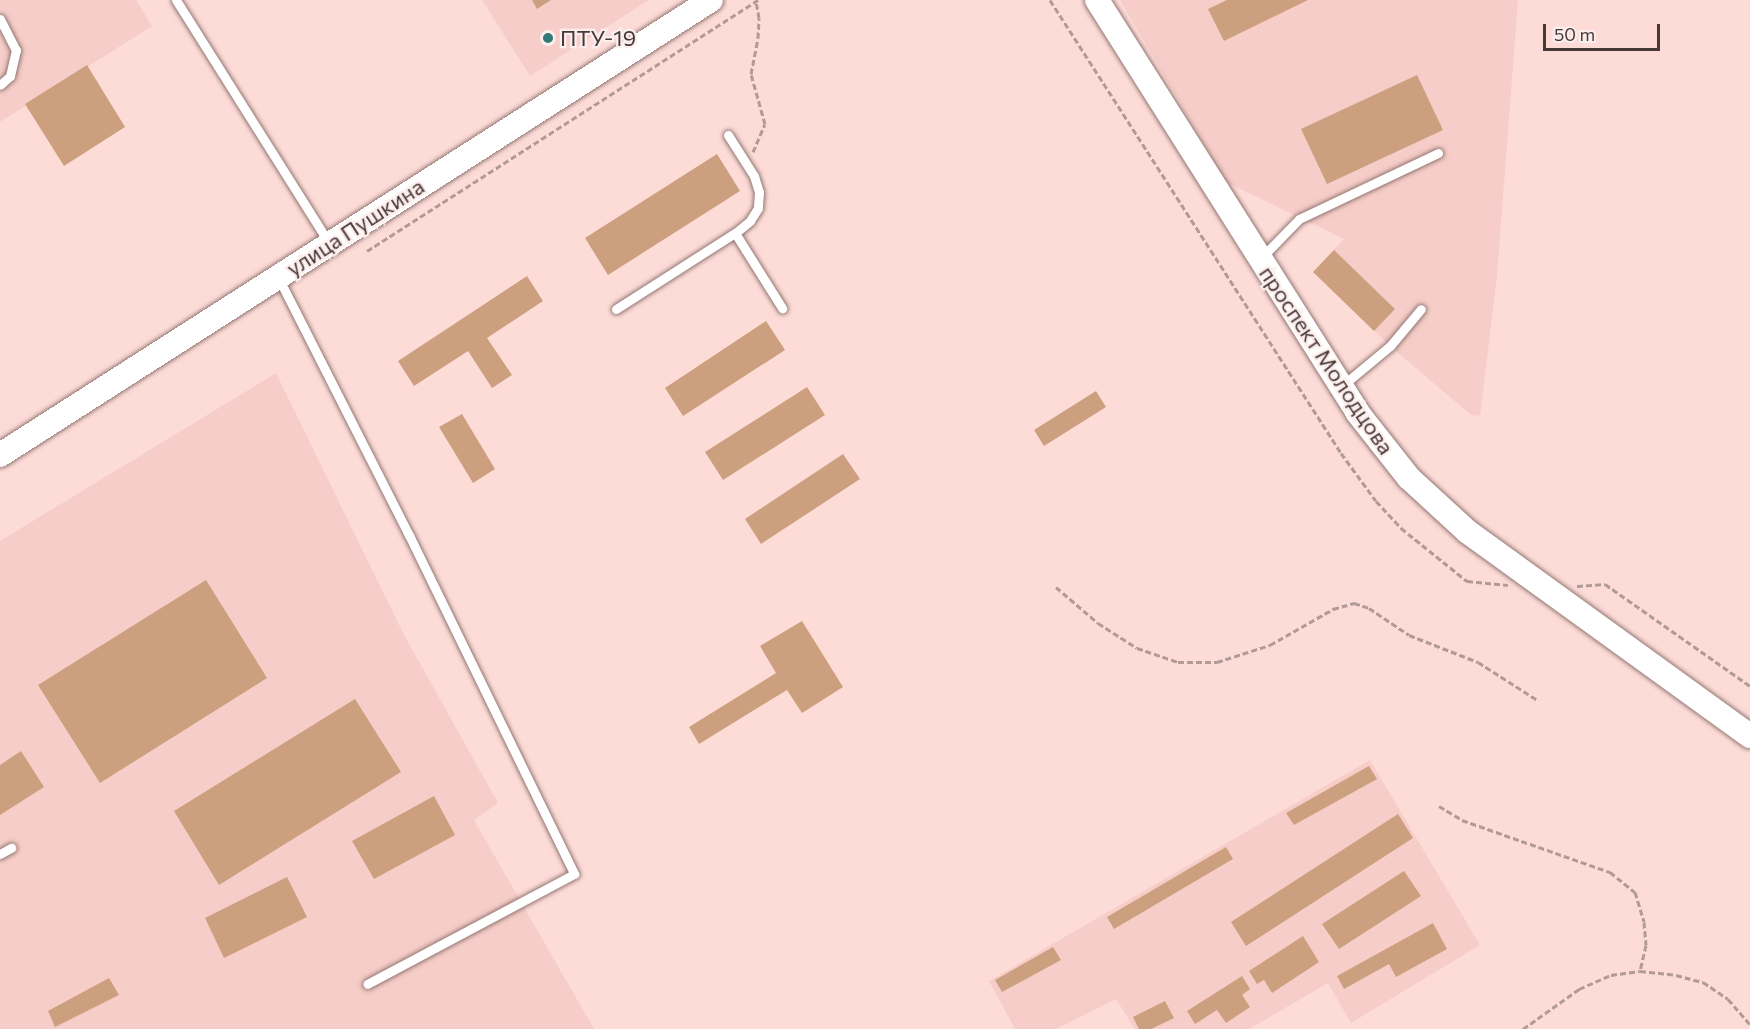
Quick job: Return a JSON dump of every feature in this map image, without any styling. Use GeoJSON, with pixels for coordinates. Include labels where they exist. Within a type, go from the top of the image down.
{"type":"FeatureCollection","features":[{"type":"Feature","properties":{"kind":"main road","name":"улица Пушкина"},"geometry":{"type":"LineString","coordinates":[[0,455],[711,0]]}},
{"type":"Feature","properties":{"kind":"main road","name":"проспект Молодцова"},"geometry":{"type":"LineString","coordinates":[[1097,0],[1341,387],[1391,457],[1447,515],[1622,645],[1750,736]]}},
{"type":"Feature","properties":{"kind":"lane"},"geometry":{"type":"LineString","coordinates":[[176,0],[329,243]]}},
{"type":"Feature","properties":{"kind":"lane"},"geometry":{"type":"LineString","coordinates":[[0,19],[16,50],[10,76],[0,85]]}},
{"type":"Feature","properties":{"kind":"lane"},"geometry":{"type":"LineString","coordinates":[[616,309],[750,221],[758,208],[759,192],[746,164],[728,135]]}},
{"type":"Feature","properties":{"kind":"lane"},"geometry":{"type":"LineString","coordinates":[[1260,260],[1299,219],[1438,153]]}},
{"type":"Feature","properties":{"kind":"lane"},"geometry":{"type":"LineString","coordinates":[[735,233],[782,308]]}},
{"type":"Feature","properties":{"kind":"lane"},"geometry":{"type":"LineString","coordinates":[[278,276],[409,535],[574,874],[367,984]]}},
{"type":"Feature","properties":{"kind":"lane"},"geometry":{"type":"LineString","coordinates":[[1341,387],[1390,346],[1421,309]]}},
{"type":"Feature","properties":{"kind":"lane"},"geometry":{"type":"LineString","coordinates":[[0,854],[11,848]]}},
{"type":"Feature","properties":{"kind":"path"},"geometry":{"type":"LineString","coordinates":[[367,250],[757,1],[759,38],[751,74],[765,124],[746,164]]}},
{"type":"Feature","properties":{"kind":"path"},"geometry":{"type":"LineString","coordinates":[[1056,587],[1098,623],[1137,648],[1178,662],[1217,662],[1270,645],[1333,609],[1354,603],[1369,608],[1409,635],[1478,662],[1539,701]]}},
{"type":"Feature","properties":{"kind":"path"},"geometry":{"type":"LineString","coordinates":[[1439,806],[1462,820],[1610,872],[1635,892],[1644,922],[1646,945],[1640,970]]}},
{"type":"Feature","properties":{"kind":"path"},"geometry":{"type":"LineString","coordinates":[[1523,1029],[1579,988],[1611,975],[1640,970],[1676,975],[1702,982],[1728,999],[1750,1024]]}},
{"type":"Feature","properties":{"kind":"shaded area"},"geometry":{"type":"Polygon","coordinates":[[[0,0],[136,0],[152,26],[0,122],[0,0]]]}},
{"type":"Feature","properties":{"kind":"shaded area","name":"ПТУ-19"},"geometry":{"type":"Polygon","coordinates":[[[482,0],[649,0],[530,76],[482,0]]]}},
{"type":"Feature","properties":{"kind":"shaded area"},"geometry":{"type":"Polygon","coordinates":[[[1120,0],[1518,0],[1497,276],[1480,416],[1471,415],[1390,346],[1313,272],[1344,239],[1226,182],[1120,0]]]}},
{"type":"Feature","properties":{"kind":"shaded area"},"geometry":{"type":"Polygon","coordinates":[[[276,373],[403,633],[498,803],[474,820],[594,1029],[0,1029],[0,541],[276,373]]]}},
{"type":"Feature","properties":{"kind":"shaded area"},"geometry":{"type":"Polygon","coordinates":[[[1370,760],[1480,945],[1351,1023],[1328,983],[1249,1029],[1135,1029],[1116,999],[1056,1029],[1015,1029],[989,981],[1370,760]]]}},
{"type":"Feature","properties":{"kind":"building"},"geometry":{"type":"Polygon","coordinates":[[[532,0],[551,0],[537,9],[532,0]]]}},
{"type":"Feature","properties":{"kind":"building"},"geometry":{"type":"Polygon","coordinates":[[[1227,0],[1308,0],[1224,41],[1208,9],[1227,0]]]}},
{"type":"Feature","properties":{"kind":"building"},"geometry":{"type":"Polygon","coordinates":[[[87,65],[125,127],[64,166],[25,104],[87,65]]]}},
{"type":"Feature","properties":{"kind":"building"},"geometry":{"type":"Polygon","coordinates":[[[1417,75],[1443,130],[1327,184],[1301,129],[1417,75]]]}},
{"type":"Feature","properties":{"kind":"building"},"geometry":{"type":"Polygon","coordinates":[[[717,154],[740,191],[608,275],[585,238],[717,154]]]}},
{"type":"Feature","properties":{"kind":"building"},"geometry":{"type":"Polygon","coordinates":[[[1334,250],[1395,309],[1374,331],[1313,272],[1334,250]]]}},
{"type":"Feature","properties":{"kind":"building"},"geometry":{"type":"Polygon","coordinates":[[[527,276],[543,301],[487,338],[512,375],[492,388],[468,351],[414,386],[398,361],[527,276]]]}},
{"type":"Feature","properties":{"kind":"building"},"geometry":{"type":"Polygon","coordinates":[[[766,321],[785,350],[683,416],[665,388],[766,321]]]}},
{"type":"Feature","properties":{"kind":"building"},"geometry":{"type":"Polygon","coordinates":[[[807,387],[825,415],[723,480],[705,452],[807,387]]]}},
{"type":"Feature","properties":{"kind":"building"},"geometry":{"type":"Polygon","coordinates":[[[1096,391],[1106,407],[1044,446],[1034,430],[1096,391]]]}},
{"type":"Feature","properties":{"kind":"building"},"geometry":{"type":"Polygon","coordinates":[[[462,414],[495,469],[473,483],[439,427],[462,414]]]}},
{"type":"Feature","properties":{"kind":"building"},"geometry":{"type":"Polygon","coordinates":[[[843,454],[860,479],[761,544],[745,519],[843,454]]]}},
{"type":"Feature","properties":{"kind":"building"},"geometry":{"type":"Polygon","coordinates":[[[206,580],[267,678],[100,783],[38,685],[206,580]]]}},
{"type":"Feature","properties":{"kind":"building"},"geometry":{"type":"Polygon","coordinates":[[[802,621],[843,687],[802,713],[787,690],[699,744],[689,727],[776,673],[760,646],[802,621]]]}},
{"type":"Feature","properties":{"kind":"building"},"geometry":{"type":"Polygon","coordinates":[[[355,699],[401,772],[219,885],[174,811],[355,699]]]}},
{"type":"Feature","properties":{"kind":"building"},"geometry":{"type":"Polygon","coordinates":[[[21,751],[44,787],[0,815],[0,765],[21,751]]]}},
{"type":"Feature","properties":{"kind":"building"},"geometry":{"type":"Polygon","coordinates":[[[1369,766],[1377,779],[1294,825],[1286,813],[1369,766]]]}},
{"type":"Feature","properties":{"kind":"building"},"geometry":{"type":"Polygon","coordinates":[[[434,796],[455,835],[374,879],[352,841],[434,796]]]}},
{"type":"Feature","properties":{"kind":"building"},"geometry":{"type":"Polygon","coordinates":[[[1398,814],[1413,838],[1246,946],[1231,922],[1398,814]]]}},
{"type":"Feature","properties":{"kind":"building"},"geometry":{"type":"Polygon","coordinates":[[[1226,847],[1233,859],[1114,929],[1107,917],[1226,847]]]}},
{"type":"Feature","properties":{"kind":"building"},"geometry":{"type":"Polygon","coordinates":[[[1404,871],[1421,896],[1339,949],[1322,924],[1404,871]]]}},
{"type":"Feature","properties":{"kind":"building"},"geometry":{"type":"Polygon","coordinates":[[[287,877],[307,917],[224,958],[205,918],[287,877]]]}},
{"type":"Feature","properties":{"kind":"building"},"geometry":{"type":"Polygon","coordinates":[[[1433,923],[1447,949],[1396,977],[1389,964],[1344,989],[1337,976],[1433,923]]]}},
{"type":"Feature","properties":{"kind":"building"},"geometry":{"type":"Polygon","coordinates":[[[1303,936],[1319,962],[1272,993],[1264,980],[1257,984],[1249,971],[1303,936]]]}},
{"type":"Feature","properties":{"kind":"building"},"geometry":{"type":"Polygon","coordinates":[[[1053,947],[1061,960],[1002,992],[995,980],[1053,947]]]}},
{"type":"Feature","properties":{"kind":"building"},"geometry":{"type":"Polygon","coordinates":[[[1242,976],[1250,989],[1242,995],[1250,1007],[1226,1023],[1217,1010],[1195,1024],[1187,1011],[1242,976]]]}},
{"type":"Feature","properties":{"kind":"building"},"geometry":{"type":"Polygon","coordinates":[[[109,978],[119,995],[55,1027],[48,1011],[109,978]]]}},
{"type":"Feature","properties":{"kind":"building"},"geometry":{"type":"Polygon","coordinates":[[[1165,1001],[1174,1018],[1151,1029],[1139,1029],[1133,1017],[1165,1001]]]}},
{"type":"Feature","properties":{"kind":"place","name":"ПТУ-19"},"geometry":{"type":"Point","coordinates":[548,38]}}]}
